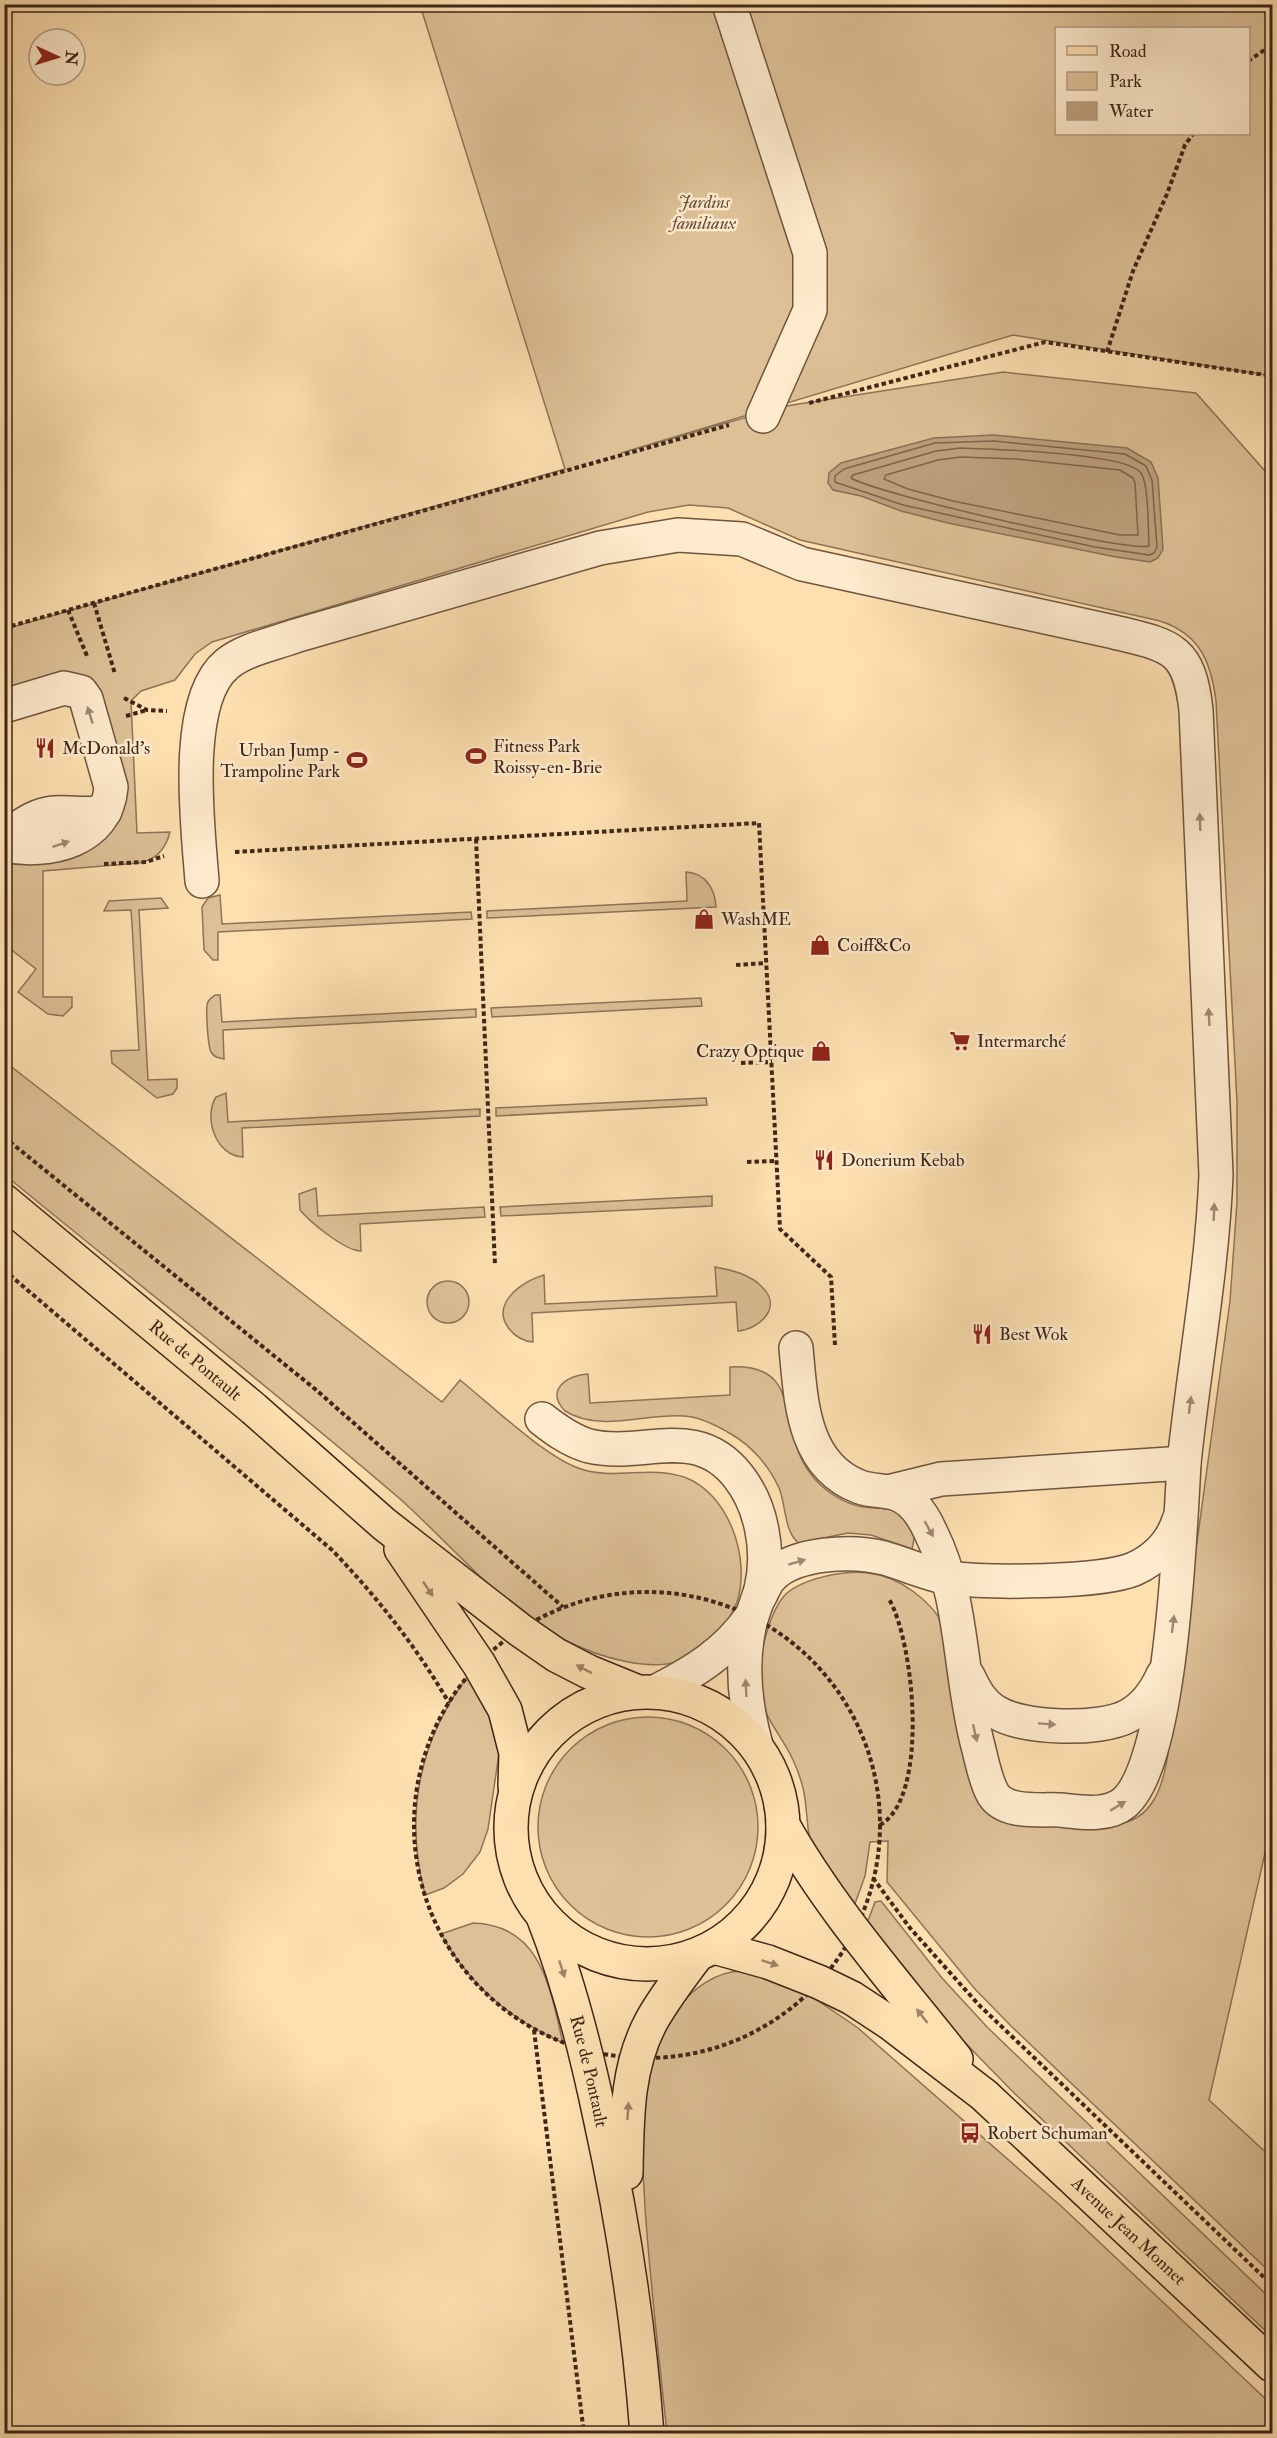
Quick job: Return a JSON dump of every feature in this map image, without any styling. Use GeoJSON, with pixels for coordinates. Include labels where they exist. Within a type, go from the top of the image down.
{"type":"FeatureCollection","features":[{"type":"Feature","properties":{"kind":"main road","name":"Rue de Pontault"},"geometry":{"type":"LineString","coordinates":[[4,1201],[270,1422],[384,1524],[520,1630],[556,1655],[590,1672],[646,1692]]}},
{"type":"Feature","properties":{"kind":"main road","name":"Rue de Pontault"},"geometry":{"type":"LineString","coordinates":[[384,1524],[479,1664],[505,1710],[510,1725],[516,1753],[511,1834],[513,1852],[523,1885],[542,1915],[556,1948],[586,2050],[624,2232],[647,2433]]}},
{"type":"Feature","properties":{"kind":"main road"},"geometry":{"type":"LineString","coordinates":[[514,1800],[535,1751],[558,1725],[588,1705],[604,1698],[646,1692],[688,1698],[719,1712],[745,1732],[756,1745],[776,1783],[783,1825],[781,1858],[770,1889],[740,1928],[705,1951],[674,1962],[649,1965],[617,1960],[579,1946],[559,1932],[542,1915]]}},
{"type":"Feature","properties":{"kind":"main road","name":"Avenue Jean Monnet"},"geometry":{"type":"LineString","coordinates":[[783,1825],[798,1851],[854,1930],[984,2095]]}},
{"type":"Feature","properties":{"kind":"main road","name":"Rue de Pontault"},"geometry":{"type":"LineString","coordinates":[[624,2232],[628,2110],[637,2059],[652,2021],[705,1951]]}},
{"type":"Feature","properties":{"kind":"main road","name":"Avenue Jean Monnet"},"geometry":{"type":"LineString","coordinates":[[705,1951],[768,1962],[852,1998],[890,2023],[984,2095],[1272,2365]]}},
{"type":"Feature","properties":{"kind":"lane"},"geometry":{"type":"LineString","coordinates":[[729,4],[810,253],[810,310],[763,416]]}},
{"type":"Feature","properties":{"kind":"lane"},"geometry":{"type":"LineString","coordinates":[[201,868],[197,745],[201,713],[210,686],[226,665],[238,657],[266,646],[600,548],[678,535],[742,539],[802,564],[1133,637],[1162,646],[1176,654],[1190,672],[1196,710],[1216,1176],[1213,1236],[1192,1383],[1174,1614],[1167,1663],[1150,1756],[1143,1778],[1133,1794],[1122,1805],[1109,1811],[1084,1812],[1018,1808],[1007,1806],[996,1798],[987,1779],[975,1732],[948,1578],[936,1544],[921,1515],[904,1498],[888,1492],[861,1488],[849,1482],[831,1469],[818,1453],[805,1422],[796,1348]]}},
{"type":"Feature","properties":{"kind":"lane"},"geometry":{"type":"LineString","coordinates":[[4,706],[64,688],[81,692],[86,699],[111,783],[110,801],[105,811],[84,835],[58,846],[32,849],[4,845]]}},
{"type":"Feature","properties":{"kind":"lane"},"geometry":{"type":"LineString","coordinates":[[4,837],[26,821],[45,814],[59,812],[83,815],[105,811]]}},
{"type":"Feature","properties":{"kind":"lane"},"geometry":{"type":"LineString","coordinates":[[542,1419],[567,1437],[588,1446],[612,1449],[679,1445],[704,1451],[724,1461],[747,1490],[760,1522],[764,1564],[746,1648],[747,1709],[756,1745]]}},
{"type":"Feature","properties":{"kind":"lane"},"geometry":{"type":"LineString","coordinates":[[888,1492],[941,1479],[1184,1463]]}},
{"type":"Feature","properties":{"kind":"lane"},"geometry":{"type":"LineString","coordinates":[[646,1692],[712,1659],[733,1641],[754,1609],[769,1578],[788,1565],[827,1555],[869,1555],[948,1578],[1013,1580],[1080,1578],[1122,1573],[1142,1565],[1165,1547],[1175,1530],[1181,1510]]}},
{"type":"Feature","properties":{"kind":"lane"},"geometry":{"type":"LineString","coordinates":[[962,1655],[978,1696],[995,1712],[1030,1722],[1067,1725],[1107,1723],[1132,1714],[1152,1696],[1167,1663]]}},
{"type":"Feature","properties":{"kind":"path"},"geometry":{"type":"LineString","coordinates":[[1250,61],[1272,45]]}},
{"type":"Feature","properties":{"kind":"path"},"geometry":{"type":"LineString","coordinates":[[1107,352],[1133,271],[1167,194],[1185,145],[1192,135]]}},
{"type":"Feature","properties":{"kind":"path"},"geometry":{"type":"LineString","coordinates":[[4,628],[763,416],[950,365],[1045,342],[1272,376]]}},
{"type":"Feature","properties":{"kind":"path"},"geometry":{"type":"LineString","coordinates":[[94,603],[116,678]]}},
{"type":"Feature","properties":{"kind":"path"},"geometry":{"type":"LineString","coordinates":[[121,693],[130,702],[147,710],[201,713]]}},
{"type":"Feature","properties":{"kind":"path"},"geometry":{"type":"LineString","coordinates":[[101,864],[146,862],[160,857],[201,868],[476,839],[759,823],[780,1229],[831,1277],[835,1355]]}},
{"type":"Feature","properties":{"kind":"path"},"geometry":{"type":"LineString","coordinates":[[476,839],[495,1264]]}},
{"type":"Feature","properties":{"kind":"path"},"geometry":{"type":"LineString","coordinates":[[736,965],[766,963]]}},
{"type":"Feature","properties":{"kind":"path"},"geometry":{"type":"LineString","coordinates":[[741,1063],[772,1062]]}},
{"type":"Feature","properties":{"kind":"path"},"geometry":{"type":"LineString","coordinates":[[4,1137],[315,1389],[563,1608]]}},
{"type":"Feature","properties":{"kind":"path"},"geometry":{"type":"LineString","coordinates":[[747,1162],[777,1161]]}},
{"type":"Feature","properties":{"kind":"path"},"geometry":{"type":"LineString","coordinates":[[4,1270],[332,1550],[367,1586],[397,1624],[425,1662],[449,1703]]}},
{"type":"Feature","properties":{"kind":"path"},"geometry":{"type":"LineString","coordinates":[[869,1555],[899,1623],[911,1695],[911,1751],[907,1782],[894,1814],[879,1826]]}},
{"type":"Feature","properties":{"kind":"path"},"geometry":{"type":"LineString","coordinates":[[658,1592],[754,1609],[804,1653],[845,1703],[871,1762],[879,1826],[873,1878],[854,1930],[819,1982],[781,2016],[736,2040],[688,2055],[637,2059],[586,2050],[534,2029],[494,2001],[459,1963],[432,1915],[420,1878],[415,1844],[416,1793],[428,1745],[449,1703],[479,1664],[520,1630],[563,1608],[620,1593],[658,1592]]}},
{"type":"Feature","properties":{"kind":"path"},"geometry":{"type":"LineString","coordinates":[[873,1878],[910,1928],[979,2005],[1272,2286]]}},
{"type":"Feature","properties":{"kind":"path"},"geometry":{"type":"LineString","coordinates":[[534,2029],[584,2433]]}},
{"type":"Feature","properties":{"kind":"green space","name":"Jardins familiaux"},"geometry":{"type":"Polygon","coordinates":[[[420,5],[1272,5],[1272,376],[1013,335],[621,453],[786,406],[1003,372],[1196,393],[1272,479],[1272,1822],[1209,2100],[1272,2158],[1272,2274],[974,1988],[887,1882],[888,1841],[870,1842],[865,1876],[853,1909],[826,1872],[813,1849],[805,1796],[796,1766],[764,1707],[759,1687],[762,1653],[769,1627],[778,1604],[787,1593],[802,1584],[828,1575],[854,1572],[879,1575],[902,1584],[914,1592],[931,1607],[939,1618],[976,1790],[1117,1824],[1129,1821],[1148,1809],[1159,1789],[1168,1754],[1230,1301],[1237,1202],[1237,1102],[1216,701],[1211,674],[1201,651],[1185,634],[1160,621],[800,540],[728,508],[689,505],[648,512],[212,642],[195,654],[175,680],[141,691],[131,701],[137,833],[170,832],[163,848],[155,856],[139,863],[43,871],[43,997],[72,997],[72,1007],[63,1016],[48,1014],[18,992],[36,969],[5,945],[4,854],[102,832],[85,677],[65,674],[5,697],[5,629],[565,469],[420,5]]]}},
{"type":"Feature","properties":{"kind":"green space"},"geometry":{"type":"Polygon","coordinates":[[[686,872],[699,875],[708,883],[714,894],[716,907],[487,918],[487,911],[687,901],[686,872]]]}},
{"type":"Feature","properties":{"kind":"green space"},"geometry":{"type":"Polygon","coordinates":[[[220,895],[222,924],[471,912],[472,919],[218,932],[218,960],[213,960],[204,950],[202,907],[208,898],[220,895]]]}},
{"type":"Feature","properties":{"kind":"green space"},"geometry":{"type":"Polygon","coordinates":[[[161,898],[168,908],[139,910],[148,1080],[177,1079],[177,1088],[173,1094],[157,1098],[112,1063],[111,1051],[139,1050],[131,910],[104,911],[109,901],[161,898]]]}},
{"type":"Feature","properties":{"kind":"green space"},"geometry":{"type":"Polygon","coordinates":[[[215,995],[220,995],[222,1022],[476,1009],[476,1017],[223,1030],[224,1059],[212,1054],[209,1042],[207,1005],[215,995]]]}},
{"type":"Feature","properties":{"kind":"green space"},"geometry":{"type":"Polygon","coordinates":[[[701,998],[702,1006],[492,1017],[491,1008],[701,998]]]}},
{"type":"Feature","properties":{"kind":"green space"},"geometry":{"type":"Polygon","coordinates":[[[4,1061],[442,1402],[460,1380],[533,1441],[564,1462],[591,1472],[671,1474],[684,1477],[700,1485],[724,1512],[733,1529],[738,1548],[741,1585],[734,1610],[725,1624],[702,1648],[681,1661],[647,1664],[609,1658],[575,1645],[538,1624],[517,1608],[476,1573],[399,1498],[252,1375],[5,1175],[4,1061]]]}},
{"type":"Feature","properties":{"kind":"green space"},"geometry":{"type":"Polygon","coordinates":[[[226,1093],[228,1122],[480,1109],[480,1116],[242,1128],[243,1157],[226,1150],[214,1134],[212,1106],[216,1097],[226,1093]]]}},
{"type":"Feature","properties":{"kind":"green space"},"geometry":{"type":"Polygon","coordinates":[[[706,1098],[707,1105],[496,1116],[496,1108],[706,1098]]]}},
{"type":"Feature","properties":{"kind":"green space"},"geometry":{"type":"Polygon","coordinates":[[[316,1188],[318,1216],[484,1207],[485,1217],[360,1224],[361,1251],[354,1250],[319,1228],[300,1210],[299,1194],[316,1188]]]}},
{"type":"Feature","properties":{"kind":"green space"},"geometry":{"type":"Polygon","coordinates":[[[712,1196],[712,1206],[501,1216],[500,1207],[712,1196]]]}},
{"type":"Feature","properties":{"kind":"green space"},"geometry":{"type":"Polygon","coordinates":[[[715,1267],[746,1276],[762,1287],[770,1302],[766,1316],[761,1321],[738,1331],[736,1302],[532,1313],[533,1342],[514,1334],[505,1323],[503,1316],[506,1302],[517,1289],[544,1275],[545,1304],[717,1296],[715,1267]]]}},
{"type":"Feature","properties":{"kind":"green space"},"geometry":{"type":"Polygon","coordinates":[[[448,1281],[463,1287],[469,1302],[463,1317],[448,1323],[433,1317],[427,1302],[433,1287],[448,1281]]]}},
{"type":"Feature","properties":{"kind":"green space"},"geometry":{"type":"Polygon","coordinates":[[[730,1367],[754,1369],[769,1376],[779,1387],[800,1455],[810,1473],[827,1490],[848,1503],[899,1512],[908,1521],[915,1534],[912,1549],[871,1535],[848,1533],[799,1543],[791,1532],[779,1488],[770,1472],[753,1451],[731,1434],[708,1422],[684,1416],[593,1421],[565,1411],[557,1396],[561,1385],[566,1381],[588,1374],[590,1403],[730,1395],[730,1367]]]}},
{"type":"Feature","properties":{"kind":"green space"},"geometry":{"type":"Polygon","coordinates":[[[471,1672],[489,1705],[499,1753],[488,1829],[480,1852],[463,1874],[444,1888],[425,1895],[416,1835],[421,1778],[428,1750],[439,1723],[453,1697],[471,1672]]]}},
{"type":"Feature","properties":{"kind":"green space"},"geometry":{"type":"Polygon","coordinates":[[[648,1717],[669,1719],[700,1730],[726,1749],[745,1775],[756,1806],[758,1827],[756,1848],[745,1879],[726,1905],[700,1924],[669,1935],[648,1937],[627,1935],[596,1924],[570,1905],[551,1879],[540,1848],[538,1827],[540,1806],[551,1775],[570,1749],[596,1730],[627,1719],[648,1717]]]}},
{"type":"Feature","properties":{"kind":"green space"},"geometry":{"type":"Polygon","coordinates":[[[881,1901],[942,1978],[988,2028],[1272,2300],[1272,2337],[1013,2092],[940,2017],[866,1926],[875,1902],[881,1901]]]}},
{"type":"Feature","properties":{"kind":"green space"},"geometry":{"type":"Polygon","coordinates":[[[473,1923],[496,1927],[514,1935],[528,1948],[547,1982],[563,2043],[509,2012],[478,1985],[452,1953],[441,1934],[473,1923]]]}},
{"type":"Feature","properties":{"kind":"green space"},"geometry":{"type":"Polygon","coordinates":[[[740,1971],[795,1985],[858,2028],[1061,2206],[1272,2405],[1272,2433],[667,2433],[645,2207],[641,2126],[644,2079],[655,2043],[677,2009],[690,1994],[722,1974],[740,1971]]]}},
{"type":"Feature","properties":{"kind":"water"},"geometry":{"type":"Polygon","coordinates":[[[994,435],[1127,448],[1151,462],[1158,478],[1163,549],[1158,558],[1150,562],[1116,557],[948,523],[901,511],[861,496],[833,490],[828,483],[829,473],[841,463],[934,438],[994,435]]]}},
{"type":"Feature","properties":{"kind":"place","name":"McDonald's"},"geometry":{"type":"Point","coordinates":[45,748]}},
{"type":"Feature","properties":{"kind":"place","name":"Fitness Park Roissy-en-Brie"},"geometry":{"type":"Point","coordinates":[476,756]}},
{"type":"Feature","properties":{"kind":"place","name":"Urban Jump - Trampoline Park"},"geometry":{"type":"Point","coordinates":[357,760]}},
{"type":"Feature","properties":{"kind":"place","name":"WashME"},"geometry":{"type":"Point","coordinates":[704,919]}},
{"type":"Feature","properties":{"kind":"place","name":"Coiff&Co"},"geometry":{"type":"Point","coordinates":[820,945]}},
{"type":"Feature","properties":{"kind":"place","name":"Intermarché"},"geometry":{"type":"Point","coordinates":[960,1041]}},
{"type":"Feature","properties":{"kind":"place","name":"Crazy Optique"},"geometry":{"type":"Point","coordinates":[821,1051]}},
{"type":"Feature","properties":{"kind":"place","name":"Donerium Kebab"},"geometry":{"type":"Point","coordinates":[824,1160]}},
{"type":"Feature","properties":{"kind":"place","name":"Best Wok"},"geometry":{"type":"Point","coordinates":[982,1334]}},
{"type":"Feature","properties":{"kind":"place","name":"Robert Schuman"},"geometry":{"type":"Point","coordinates":[970,2133]}}]}
